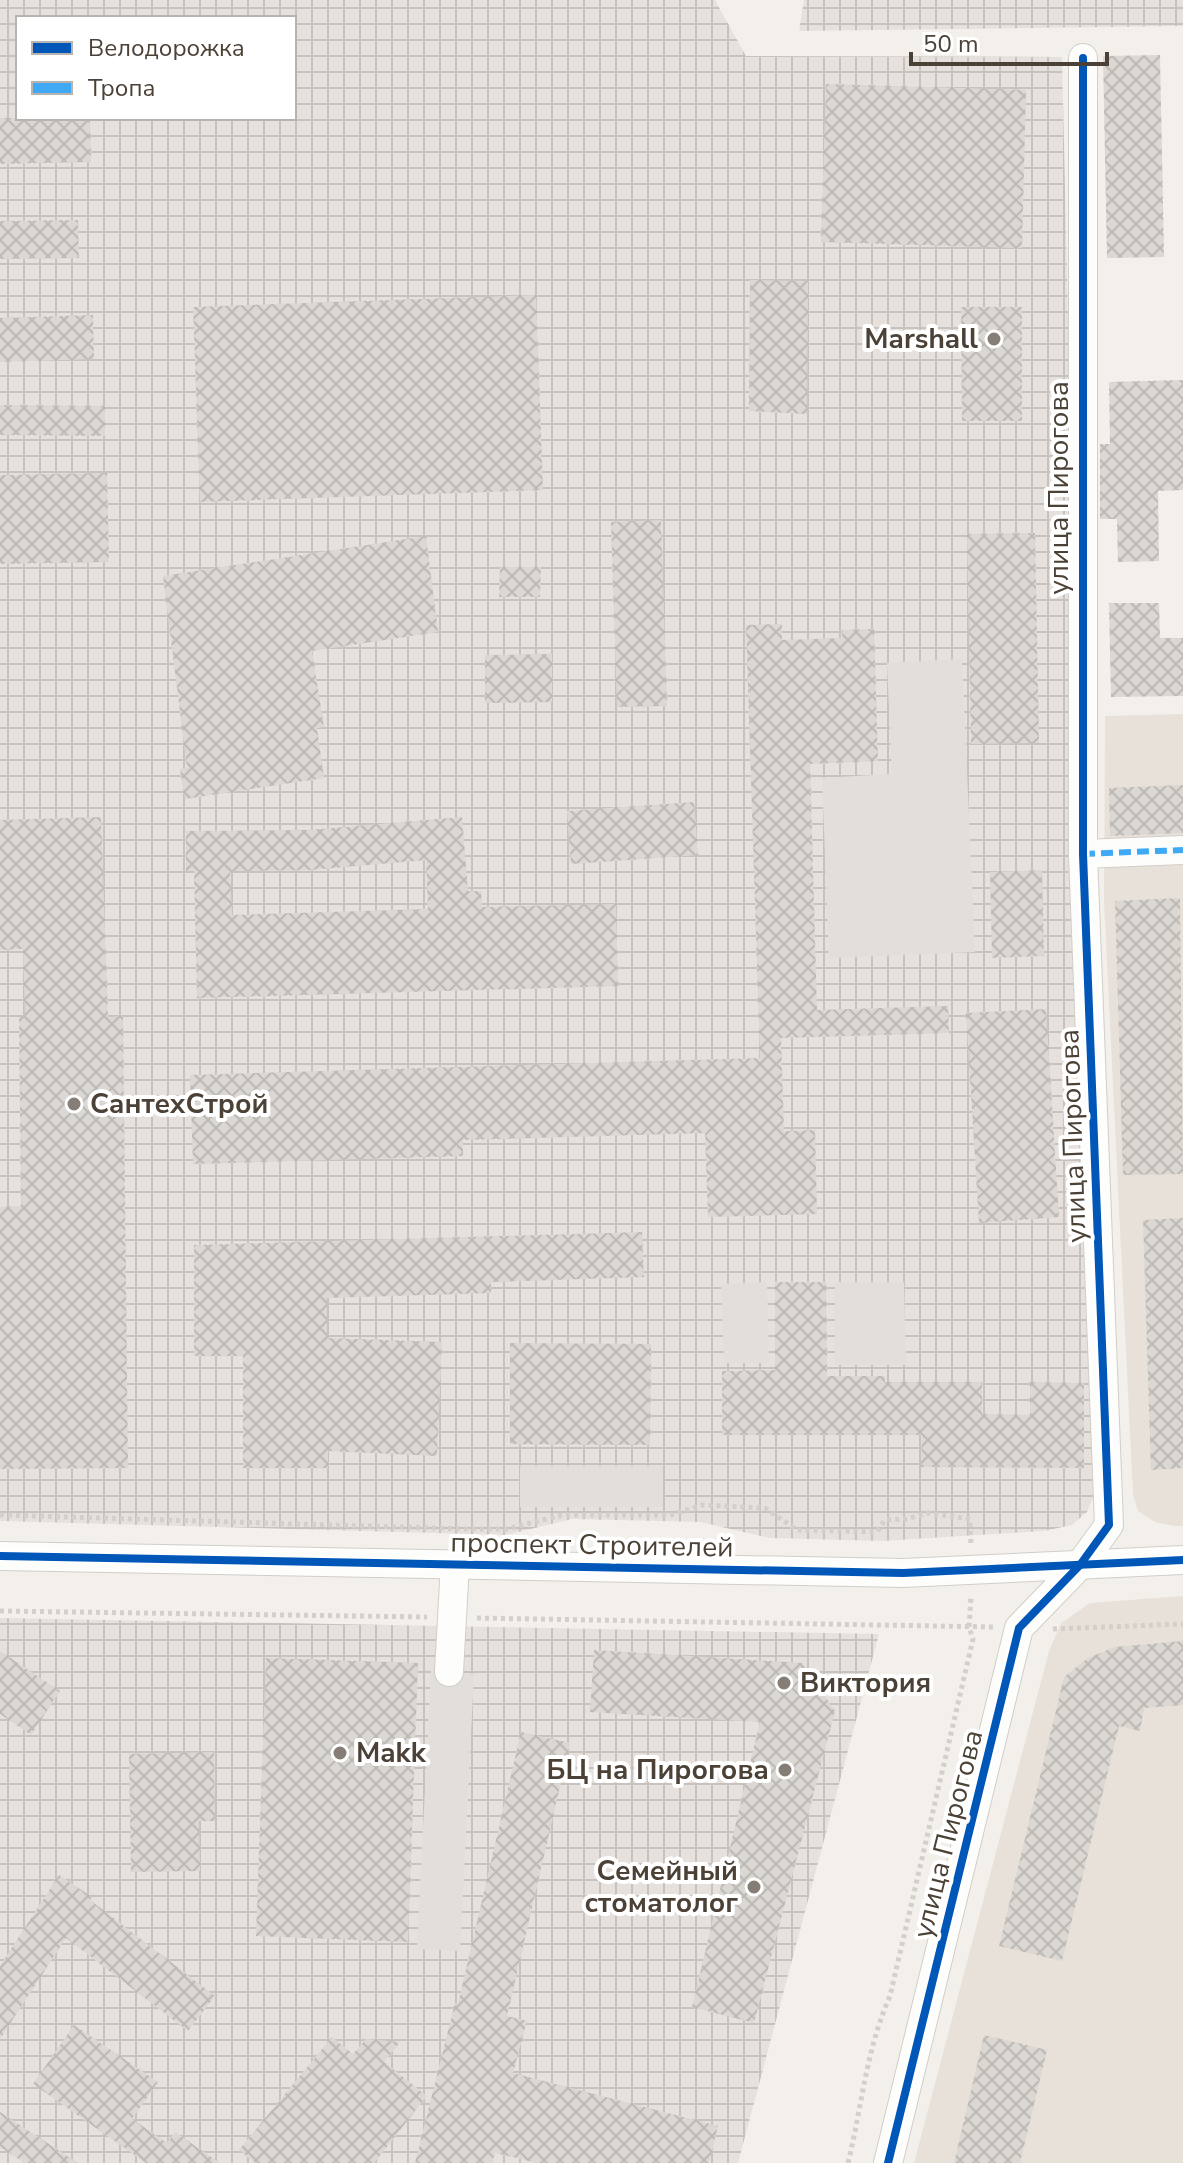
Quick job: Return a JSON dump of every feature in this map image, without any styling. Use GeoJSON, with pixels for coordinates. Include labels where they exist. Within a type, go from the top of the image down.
{"type":"FeatureCollection","features":[{"type":"Feature","properties":{"kind":"street","name":"улица Пирогова"},"geometry":{"type":"LineString","coordinates":[[888,2163],[979,1804],[1019,1628],[1080,1565],[1109,1525],[1083,854],[1083,58]]}},
{"type":"Feature","properties":{"kind":"street"},"geometry":{"type":"LineString","coordinates":[[1083,854],[1183,850]]}},
{"type":"Feature","properties":{"kind":"street","name":"проспект Строителей"},"geometry":{"type":"LineString","coordinates":[[0,1556],[163,1562],[903,1573],[1183,1560]]}},
{"type":"Feature","properties":{"kind":"street"},"geometry":{"type":"LineString","coordinates":[[449,1672],[455,1564]]}},
{"type":"Feature","properties":{"kind":"path"},"geometry":{"type":"LineString","coordinates":[[0,1515],[507,1529],[562,1515],[670,1515],[703,1505],[765,1508],[797,1530],[877,1532],[885,1520],[928,1513],[970,1519],[972,1570],[969,1627],[973,1639],[890,1996],[875,2030],[864,2071],[860,2115],[848,2163]]}},
{"type":"Feature","properties":{"kind":"path"},"geometry":{"type":"LineString","coordinates":[[0,1611],[1064,1630],[1183,1624]]}},
{"type":"Feature","properties":{"kind":"shaded area"},"geometry":{"type":"Polygon","coordinates":[[[0,0],[715,0],[746,56],[1062,57],[1095,1493],[1087,1512],[1072,1525],[1044,1531],[883,1541],[770,1538],[700,1522],[572,1519],[506,1535],[0,1521],[0,0]]]}},
{"type":"Feature","properties":{"kind":"shaded area"},"geometry":{"type":"Polygon","coordinates":[[[804,0],[1183,0],[1183,26],[799,31],[804,0]]]}},
{"type":"Feature","properties":{"kind":"shaded area"},"geometry":{"type":"Polygon","coordinates":[[[962,659],[975,952],[829,958],[822,778],[892,774],[887,663],[962,659]]]}},
{"type":"Feature","properties":{"kind":"shaded area"},"geometry":{"type":"Polygon","coordinates":[[[1183,714],[1183,1526],[1174,1526],[1155,1522],[1138,1511],[1133,1495],[1104,901],[1105,716],[1183,714]]]}},
{"type":"Feature","properties":{"kind":"shaded area"},"geometry":{"type":"Polygon","coordinates":[[[767,1282],[769,1363],[724,1363],[721,1284],[767,1282]]]}},
{"type":"Feature","properties":{"kind":"shaded area"},"geometry":{"type":"Polygon","coordinates":[[[835,1282],[904,1282],[906,1365],[835,1365],[835,1282]]]}},
{"type":"Feature","properties":{"kind":"shaded area"},"geometry":{"type":"Polygon","coordinates":[[[520,1466],[663,1466],[663,1507],[520,1507],[520,1466]]]}},
{"type":"Feature","properties":{"kind":"shaded area"},"geometry":{"type":"Polygon","coordinates":[[[1183,1596],[1183,2163],[914,2163],[1049,1651],[1061,1623],[1090,1603],[1183,1596]]]}},
{"type":"Feature","properties":{"kind":"shaded area"},"geometry":{"type":"Polygon","coordinates":[[[0,1618],[879,1634],[738,2163],[0,2163],[0,1618]]]}},
{"type":"Feature","properties":{"kind":"shaded area"},"geometry":{"type":"Polygon","coordinates":[[[431,1671],[474,1674],[460,1951],[417,1949],[431,1671]]]}},
{"type":"Feature","properties":{"kind":"building"},"geometry":{"type":"Polygon","coordinates":[[[1160,55],[1164,257],[1107,258],[1103,56],[1160,55]]]}},
{"type":"Feature","properties":{"kind":"building"},"geometry":{"type":"Polygon","coordinates":[[[826,84],[1026,90],[1022,248],[821,242],[826,84]]]}},
{"type":"Feature","properties":{"kind":"building"},"geometry":{"type":"Polygon","coordinates":[[[0,118],[90,120],[91,162],[0,164],[0,118]]]}},
{"type":"Feature","properties":{"kind":"building"},"geometry":{"type":"Polygon","coordinates":[[[78,220],[79,258],[0,259],[0,221],[78,220]]]}},
{"type":"Feature","properties":{"kind":"building"},"geometry":{"type":"Polygon","coordinates":[[[750,280],[808,281],[807,414],[749,411],[750,280]]]}},
{"type":"Feature","properties":{"kind":"building"},"geometry":{"type":"Polygon","coordinates":[[[536,295],[543,490],[200,502],[193,307],[536,295]]]}},
{"type":"Feature","properties":{"kind":"building"},"geometry":{"type":"Polygon","coordinates":[[[961,307],[1022,307],[1022,421],[962,421],[961,307]]]}},
{"type":"Feature","properties":{"kind":"building"},"geometry":{"type":"Polygon","coordinates":[[[93,315],[94,359],[0,362],[0,318],[93,315]]]}},
{"type":"Feature","properties":{"kind":"building"},"geometry":{"type":"Polygon","coordinates":[[[1183,380],[1183,490],[1158,491],[1159,561],[1118,562],[1117,519],[1100,519],[1100,444],[1110,444],[1109,382],[1183,380]]]}},
{"type":"Feature","properties":{"kind":"building"},"geometry":{"type":"Polygon","coordinates":[[[0,405],[105,406],[105,436],[0,435],[0,405]]]}},
{"type":"Feature","properties":{"kind":"building"},"geometry":{"type":"Polygon","coordinates":[[[107,473],[109,562],[0,564],[0,475],[107,473]]]}},
{"type":"Feature","properties":{"kind":"building"},"geometry":{"type":"Polygon","coordinates":[[[661,520],[667,706],[617,707],[611,522],[661,520]]]}},
{"type":"Feature","properties":{"kind":"building"},"geometry":{"type":"Polygon","coordinates":[[[1035,533],[1039,743],[971,744],[967,534],[1035,533]]]}},
{"type":"Feature","properties":{"kind":"building"},"geometry":{"type":"Polygon","coordinates":[[[426,536],[438,632],[312,651],[324,727],[317,728],[324,778],[185,799],[180,769],[187,768],[163,576],[426,536]]]}},
{"type":"Feature","properties":{"kind":"building"},"geometry":{"type":"Polygon","coordinates":[[[500,567],[541,567],[540,597],[499,597],[500,567]]]}},
{"type":"Feature","properties":{"kind":"building"},"geometry":{"type":"Polygon","coordinates":[[[1109,603],[1159,603],[1160,638],[1183,638],[1183,696],[1111,697],[1109,603]]]}},
{"type":"Feature","properties":{"kind":"building"},"geometry":{"type":"Polygon","coordinates":[[[782,624],[782,640],[842,638],[842,630],[874,629],[878,761],[810,764],[817,1010],[948,1006],[949,1033],[781,1038],[784,1131],[815,1130],[817,1214],[708,1217],[705,1133],[463,1140],[463,1156],[193,1164],[190,1075],[760,1058],[746,625],[782,624]]]}},
{"type":"Feature","properties":{"kind":"building"},"geometry":{"type":"Polygon","coordinates":[[[552,654],[552,702],[485,703],[485,655],[552,654]]]}},
{"type":"Feature","properties":{"kind":"building"},"geometry":{"type":"Polygon","coordinates":[[[1183,785],[1183,833],[1110,836],[1109,788],[1183,785]]]}},
{"type":"Feature","properties":{"kind":"building"},"geometry":{"type":"Polygon","coordinates":[[[694,802],[698,855],[571,864],[567,811],[694,802]]]}},
{"type":"Feature","properties":{"kind":"building"},"geometry":{"type":"Polygon","coordinates":[[[101,817],[108,1017],[123,1016],[128,1468],[0,1469],[0,1207],[21,1206],[19,1017],[25,1017],[23,949],[0,950],[0,820],[101,817]]]}},
{"type":"Feature","properties":{"kind":"building"},"geometry":{"type":"Polygon","coordinates":[[[462,817],[468,891],[481,891],[482,907],[616,904],[618,986],[197,998],[194,871],[186,871],[186,831],[309,830],[462,817]],[[426,860],[310,870],[230,871],[232,915],[428,909],[426,860]]]}},
{"type":"Feature","properties":{"kind":"building"},"geometry":{"type":"Polygon","coordinates":[[[1042,870],[1044,956],[992,958],[990,872],[1042,870]]]}},
{"type":"Feature","properties":{"kind":"building"},"geometry":{"type":"Polygon","coordinates":[[[1180,898],[1183,1174],[1123,1175],[1115,901],[1180,898]]]}},
{"type":"Feature","properties":{"kind":"building"},"geometry":{"type":"Polygon","coordinates":[[[1046,1009],[1059,1217],[979,1223],[966,1013],[1046,1009]]]}},
{"type":"Feature","properties":{"kind":"building"},"geometry":{"type":"Polygon","coordinates":[[[1183,1218],[1183,1468],[1151,1470],[1143,1220],[1183,1218]]]}},
{"type":"Feature","properties":{"kind":"building"},"geometry":{"type":"Polygon","coordinates":[[[642,1232],[644,1277],[491,1282],[491,1293],[327,1298],[327,1338],[442,1342],[437,1456],[328,1451],[328,1468],[243,1468],[243,1356],[194,1356],[194,1245],[642,1232]]]}},
{"type":"Feature","properties":{"kind":"building"},"geometry":{"type":"Polygon","coordinates":[[[775,1282],[826,1282],[827,1376],[885,1376],[885,1382],[982,1382],[982,1414],[1030,1415],[1030,1382],[1084,1383],[1084,1468],[921,1467],[922,1435],[722,1435],[722,1371],[775,1370],[775,1282]]]}},
{"type":"Feature","properties":{"kind":"building"},"geometry":{"type":"Polygon","coordinates":[[[510,1343],[651,1344],[650,1445],[510,1444],[510,1343]]]}},
{"type":"Feature","properties":{"kind":"building"},"geometry":{"type":"Polygon","coordinates":[[[1183,1641],[1183,1705],[1144,1708],[1140,1731],[1119,1726],[1062,1961],[999,1946],[1064,1677],[1088,1658],[1115,1647],[1183,1641]]]}},
{"type":"Feature","properties":{"kind":"building","name":"БЦ на Пирогова"},"geometry":{"type":"Polygon","coordinates":[[[594,1650],[802,1663],[835,1711],[754,2023],[692,2007],[760,1722],[590,1712],[594,1650]]]}},
{"type":"Feature","properties":{"kind":"building"},"geometry":{"type":"Polygon","coordinates":[[[0,1651],[60,1691],[31,1735],[0,1714],[0,1651]]]}},
{"type":"Feature","properties":{"kind":"building"},"geometry":{"type":"Polygon","coordinates":[[[266,1658],[418,1663],[408,1942],[256,1936],[266,1658]]]}},
{"type":"Feature","properties":{"kind":"building"},"geometry":{"type":"Polygon","coordinates":[[[521,1732],[570,1743],[507,2016],[527,2021],[513,2073],[718,2126],[709,2163],[537,2163],[495,2153],[492,2163],[415,2163],[455,2003],[458,2004],[521,1732]]]}},
{"type":"Feature","properties":{"kind":"building"},"geometry":{"type":"Polygon","coordinates":[[[214,1752],[215,1821],[199,1821],[200,1871],[131,1872],[129,1754],[214,1752]]]}},
{"type":"Feature","properties":{"kind":"building"},"geometry":{"type":"Polygon","coordinates":[[[59,1875],[92,1897],[90,1900],[215,1996],[188,2031],[66,1938],[0,2039],[0,1966],[59,1875]]]}},
{"type":"Feature","properties":{"kind":"building"},"geometry":{"type":"Polygon","coordinates":[[[74,2025],[158,2082],[132,2119],[167,2143],[175,2132],[220,2163],[146,2163],[33,2084],[74,2025]]]}},
{"type":"Feature","properties":{"kind":"building"},"geometry":{"type":"Polygon","coordinates":[[[984,2035],[1047,2050],[1020,2163],[954,2163],[984,2035]]]}},
{"type":"Feature","properties":{"kind":"building"},"geometry":{"type":"Polygon","coordinates":[[[332,2037],[353,2054],[366,2039],[400,2042],[384,2062],[427,2096],[374,2163],[255,2163],[239,2150],[332,2037]]]}},
{"type":"Feature","properties":{"kind":"building"},"geometry":{"type":"Polygon","coordinates":[[[0,2112],[78,2163],[25,2163],[0,2147],[0,2112]]]}},
{"type":"Feature","properties":{"kind":"marked path"},"geometry":{"type":"LineString","coordinates":[[1083,854],[1183,850]]}},
{"type":"Feature","properties":{"kind":"cycle path"},"geometry":{"type":"LineString","coordinates":[[888,2163],[1019,1628],[1080,1565],[1109,1525],[1083,854],[1083,58]]}},
{"type":"Feature","properties":{"kind":"cycle path"},"geometry":{"type":"LineString","coordinates":[[0,1556],[903,1573],[1183,1560]]}},
{"type":"Feature","properties":{"kind":"place","name":"Marshall"},"geometry":{"type":"Point","coordinates":[994,339]}},
{"type":"Feature","properties":{"kind":"place","name":"СантехСтрой"},"geometry":{"type":"Point","coordinates":[74,1104]}},
{"type":"Feature","properties":{"kind":"place","name":"Виктория"},"geometry":{"type":"Point","coordinates":[784,1683]}},
{"type":"Feature","properties":{"kind":"place","name":"Makk"},"geometry":{"type":"Point","coordinates":[340,1753]}},
{"type":"Feature","properties":{"kind":"place","name":"БЦ на Пирогова"},"geometry":{"type":"Point","coordinates":[785,1770]}},
{"type":"Feature","properties":{"kind":"place","name":"Семейный стоматолог"},"geometry":{"type":"Point","coordinates":[754,1887]}}]}
